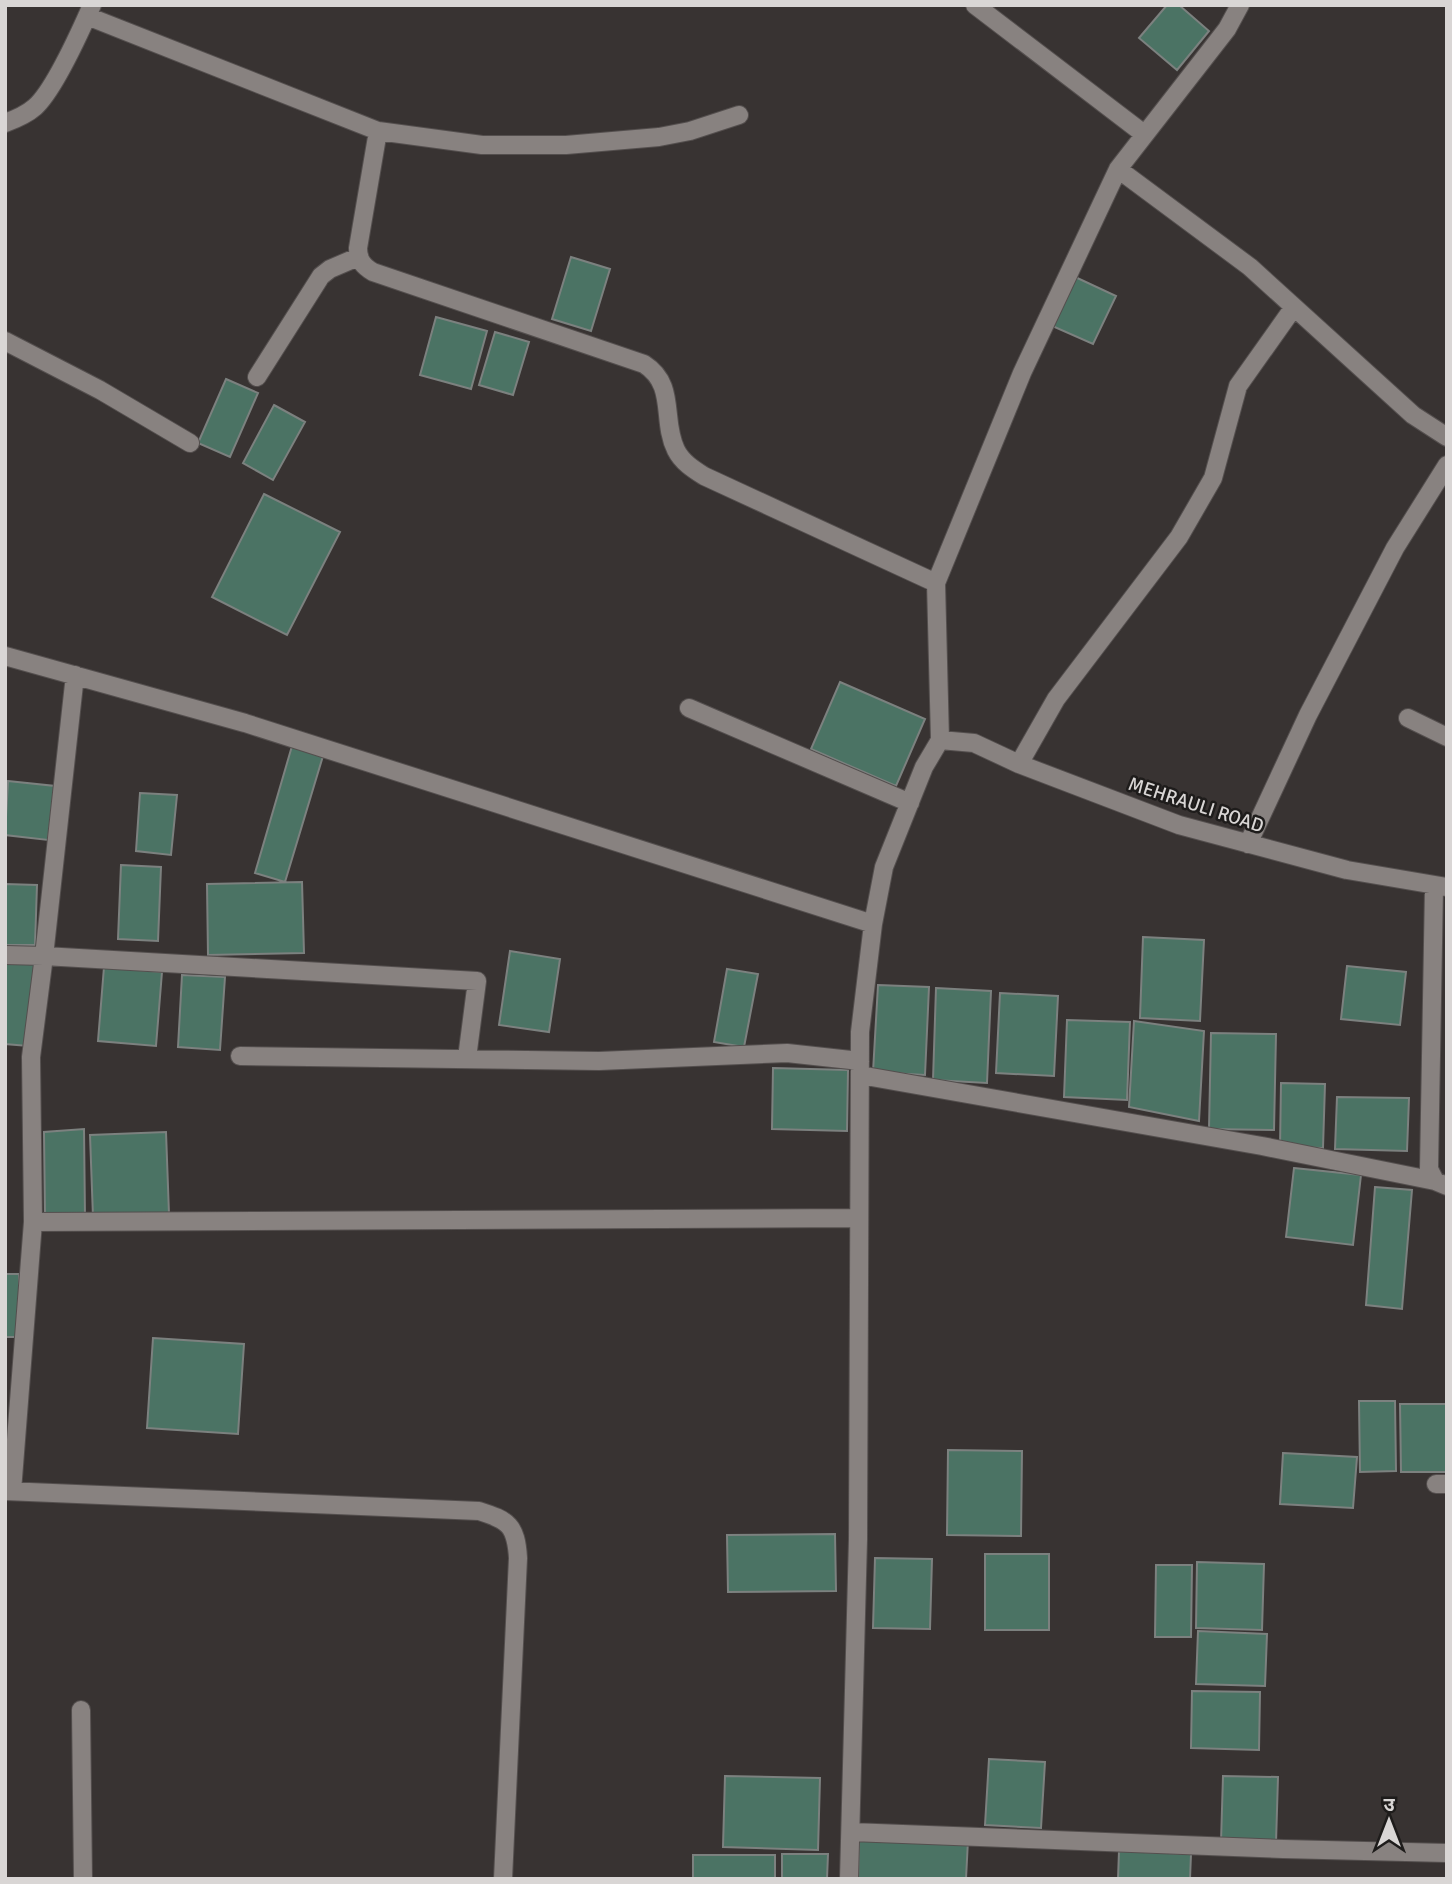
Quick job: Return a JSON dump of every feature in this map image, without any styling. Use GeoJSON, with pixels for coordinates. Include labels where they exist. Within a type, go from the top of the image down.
{"type":"FeatureCollection","features":[{"type":"Feature","properties":{"kind":"street"},"geometry":{"type":"LineString","coordinates":[[975,5],[1144,134]]}},
{"type":"Feature","properties":{"kind":"street"},"geometry":{"type":"LineString","coordinates":[[849,1879],[858,1539],[860,1031],[873,925],[884,867],[924,767],[940,740],[936,583],[1022,373],[1118,169],[1227,29],[1240,5]]}},
{"type":"Feature","properties":{"kind":"street"},"geometry":{"type":"LineString","coordinates":[[5,123],[19,118],[35,107],[47,93],[90,11],[378,131],[482,145],[566,145],[659,137],[690,131],[739,115]]}},
{"type":"Feature","properties":{"kind":"street"},"geometry":{"type":"LineString","coordinates":[[378,131],[358,248],[358,257],[364,266],[373,272],[644,364],[660,377],[674,446],[689,466],[704,476],[936,583]]}},
{"type":"Feature","properties":{"kind":"street"},"geometry":{"type":"LineString","coordinates":[[1118,169],[1250,267],[1413,415],[1447,437]]}},
{"type":"Feature","properties":{"kind":"street"},"geometry":{"type":"LineString","coordinates":[[257,377],[321,276],[330,269],[358,257]]}},
{"type":"Feature","properties":{"kind":"street"},"geometry":{"type":"LineString","coordinates":[[1018,764],[1056,699],[1179,537],[1213,478],[1238,386],[1294,307]]}},
{"type":"Feature","properties":{"kind":"street"},"geometry":{"type":"LineString","coordinates":[[5,341],[100,390],[190,443]]}},
{"type":"Feature","properties":{"kind":"street"},"geometry":{"type":"LineString","coordinates":[[1248,844],[1308,715],[1376,584],[1395,548],[1447,465]]}},
{"type":"Feature","properties":{"kind":"street"},"geometry":{"type":"LineString","coordinates":[[5,656],[263,728],[873,925]]}},
{"type":"Feature","properties":{"kind":"street"},"geometry":{"type":"LineString","coordinates":[[75,675],[31,1057],[33,1222],[9,1491],[479,1511],[509,1523],[514,1532],[518,1558],[503,1879]]}},
{"type":"Feature","properties":{"kind":"street"},"geometry":{"type":"LineString","coordinates":[[689,708],[910,803]]}},
{"type":"Feature","properties":{"kind":"street"},"geometry":{"type":"LineString","coordinates":[[1408,718],[1447,737]]}},
{"type":"Feature","properties":{"kind":"street","name":"MEHRAULI ROAD"},"geometry":{"type":"LineString","coordinates":[[940,740],[974,743],[1018,764],[1179,825],[1347,870],[1440,887]]}},
{"type":"Feature","properties":{"kind":"street"},"geometry":{"type":"LineString","coordinates":[[1440,887],[1429,1169],[1441,1183]]}},
{"type":"Feature","properties":{"kind":"street"},"geometry":{"type":"LineString","coordinates":[[5,955],[477,981],[467,1058]]}},
{"type":"Feature","properties":{"kind":"street"},"geometry":{"type":"LineString","coordinates":[[240,1056],[599,1060],[787,1053],[1441,1183]]}},
{"type":"Feature","properties":{"kind":"street"},"geometry":{"type":"LineString","coordinates":[[33,1222],[859,1218]]}},
{"type":"Feature","properties":{"kind":"street"},"geometry":{"type":"LineString","coordinates":[[81,1710],[83,1879]]}},
{"type":"Feature","properties":{"kind":"street"},"geometry":{"type":"LineString","coordinates":[[851,1832],[1447,1853]]}},
{"type":"Feature","properties":{"kind":"building"},"geometry":{"type":"Polygon","coordinates":[[[1167,5],[1179,5],[1209,31],[1177,70],[1139,38],[1167,5]]]}},
{"type":"Feature","properties":{"kind":"building"},"geometry":{"type":"Polygon","coordinates":[[[571,257],[610,269],[591,331],[552,319],[571,257]]]}},
{"type":"Feature","properties":{"kind":"building"},"geometry":{"type":"Polygon","coordinates":[[[1073,276],[1116,296],[1093,344],[1050,325],[1073,276]]]}},
{"type":"Feature","properties":{"kind":"building"},"geometry":{"type":"Polygon","coordinates":[[[436,317],[487,331],[471,389],[420,375],[436,317]]]}},
{"type":"Feature","properties":{"kind":"building"},"geometry":{"type":"Polygon","coordinates":[[[495,332],[529,342],[513,395],[479,385],[495,332]]]}},
{"type":"Feature","properties":{"kind":"building"},"geometry":{"type":"Polygon","coordinates":[[[226,379],[258,393],[230,457],[198,443],[226,379]]]}},
{"type":"Feature","properties":{"kind":"building"},"geometry":{"type":"Polygon","coordinates":[[[274,405],[305,422],[273,480],[243,463],[274,405]]]}},
{"type":"Feature","properties":{"kind":"building"},"geometry":{"type":"Polygon","coordinates":[[[264,494],[340,532],[287,635],[212,597],[264,494]]]}},
{"type":"Feature","properties":{"kind":"building"},"geometry":{"type":"Polygon","coordinates":[[[840,682],[925,719],[896,786],[811,749],[840,682]]]}},
{"type":"Feature","properties":{"kind":"building"},"geometry":{"type":"Polygon","coordinates":[[[292,746],[323,756],[285,882],[255,873],[292,746]]]}},
{"type":"Feature","properties":{"kind":"building"},"geometry":{"type":"Polygon","coordinates":[[[8,781],[55,786],[48,840],[5,835],[8,781]]]}},
{"type":"Feature","properties":{"kind":"building"},"geometry":{"type":"Polygon","coordinates":[[[140,793],[177,795],[171,855],[136,851],[140,793]]]}},
{"type":"Feature","properties":{"kind":"building"},"geometry":{"type":"Polygon","coordinates":[[[121,865],[161,867],[158,941],[118,939],[121,865]]]}},
{"type":"Feature","properties":{"kind":"building"},"geometry":{"type":"Polygon","coordinates":[[[302,882],[304,953],[208,955],[207,884],[302,882]]]}},
{"type":"Feature","properties":{"kind":"building"},"geometry":{"type":"Polygon","coordinates":[[[5,884],[37,885],[35,945],[5,945],[5,884]]]}},
{"type":"Feature","properties":{"kind":"building"},"geometry":{"type":"Polygon","coordinates":[[[1143,937],[1204,940],[1200,1021],[1140,1018],[1143,937]]]}},
{"type":"Feature","properties":{"kind":"building"},"geometry":{"type":"Polygon","coordinates":[[[510,951],[560,959],[549,1032],[499,1025],[510,951]]]}},
{"type":"Feature","properties":{"kind":"building"},"geometry":{"type":"Polygon","coordinates":[[[5,958],[36,961],[28,1046],[5,1044],[5,958]]]}},
{"type":"Feature","properties":{"kind":"building"},"geometry":{"type":"Polygon","coordinates":[[[1347,966],[1406,972],[1400,1025],[1341,1019],[1347,966]]]}},
{"type":"Feature","properties":{"kind":"building"},"geometry":{"type":"Polygon","coordinates":[[[104,967],[162,972],[156,1046],[98,1041],[104,967]]]}},
{"type":"Feature","properties":{"kind":"building"},"geometry":{"type":"Polygon","coordinates":[[[727,969],[758,974],[744,1047],[714,1042],[727,969]]]}},
{"type":"Feature","properties":{"kind":"building"},"geometry":{"type":"Polygon","coordinates":[[[182,975],[225,977],[220,1050],[178,1047],[182,975]]]}},
{"type":"Feature","properties":{"kind":"building"},"geometry":{"type":"Polygon","coordinates":[[[878,985],[929,987],[925,1075],[873,1072],[878,985]]]}},
{"type":"Feature","properties":{"kind":"building"},"geometry":{"type":"Polygon","coordinates":[[[936,988],[991,991],[987,1083],[933,1080],[936,988]]]}},
{"type":"Feature","properties":{"kind":"building"},"geometry":{"type":"Polygon","coordinates":[[[1000,993],[1058,996],[1054,1076],[996,1073],[1000,993]]]}},
{"type":"Feature","properties":{"kind":"building"},"geometry":{"type":"Polygon","coordinates":[[[1067,1020],[1130,1022],[1127,1100],[1064,1097],[1067,1020]]]}},
{"type":"Feature","properties":{"kind":"building"},"geometry":{"type":"Polygon","coordinates":[[[1134,1021],[1204,1031],[1199,1121],[1129,1107],[1134,1021]]]}},
{"type":"Feature","properties":{"kind":"building"},"geometry":{"type":"Polygon","coordinates":[[[1211,1033],[1276,1034],[1274,1130],[1209,1129],[1211,1033]]]}},
{"type":"Feature","properties":{"kind":"building"},"geometry":{"type":"Polygon","coordinates":[[[773,1068],[848,1070],[847,1131],[772,1129],[773,1068]]]}},
{"type":"Feature","properties":{"kind":"building"},"geometry":{"type":"Polygon","coordinates":[[[1281,1083],[1325,1084],[1323,1148],[1280,1147],[1281,1083]]]}},
{"type":"Feature","properties":{"kind":"building"},"geometry":{"type":"Polygon","coordinates":[[[1337,1097],[1409,1098],[1407,1151],[1335,1149],[1337,1097]]]}},
{"type":"Feature","properties":{"kind":"building"},"geometry":{"type":"Polygon","coordinates":[[[84,1129],[85,1217],[45,1217],[44,1132],[84,1129]]]}},
{"type":"Feature","properties":{"kind":"building"},"geometry":{"type":"Polygon","coordinates":[[[166,1132],[169,1214],[93,1217],[90,1135],[166,1132]]]}},
{"type":"Feature","properties":{"kind":"building"},"geometry":{"type":"Polygon","coordinates":[[[1294,1168],[1361,1175],[1353,1245],[1286,1237],[1294,1168]]]}},
{"type":"Feature","properties":{"kind":"building"},"geometry":{"type":"Polygon","coordinates":[[[1375,1187],[1412,1190],[1402,1309],[1366,1305],[1375,1187]]]}},
{"type":"Feature","properties":{"kind":"building"},"geometry":{"type":"Polygon","coordinates":[[[5,1274],[19,1274],[20,1337],[5,1337],[5,1274]]]}},
{"type":"Feature","properties":{"kind":"building"},"geometry":{"type":"Polygon","coordinates":[[[153,1338],[244,1344],[238,1434],[147,1428],[153,1338]]]}},
{"type":"Feature","properties":{"kind":"building"},"geometry":{"type":"Polygon","coordinates":[[[1359,1401],[1395,1401],[1396,1471],[1360,1472],[1359,1401]]]}},
{"type":"Feature","properties":{"kind":"building"},"geometry":{"type":"Polygon","coordinates":[[[1400,1404],[1447,1404],[1447,1472],[1401,1472],[1400,1404]]]}},
{"type":"Feature","properties":{"kind":"building"},"geometry":{"type":"Polygon","coordinates":[[[948,1450],[1022,1451],[1021,1536],[947,1535],[948,1450]]]}},
{"type":"Feature","properties":{"kind":"building"},"geometry":{"type":"Polygon","coordinates":[[[1283,1453],[1357,1457],[1353,1508],[1280,1504],[1283,1453]]]}},
{"type":"Feature","properties":{"kind":"building"},"geometry":{"type":"Polygon","coordinates":[[[835,1534],[836,1591],[728,1592],[727,1535],[835,1534]]]}},
{"type":"Feature","properties":{"kind":"building"},"geometry":{"type":"Polygon","coordinates":[[[985,1554],[1049,1554],[1049,1630],[985,1630],[985,1554]]]}},
{"type":"Feature","properties":{"kind":"building"},"geometry":{"type":"Polygon","coordinates":[[[875,1558],[932,1559],[930,1629],[873,1628],[875,1558]]]}},
{"type":"Feature","properties":{"kind":"building"},"geometry":{"type":"Polygon","coordinates":[[[1197,1562],[1264,1564],[1262,1630],[1196,1628],[1197,1562]]]}},
{"type":"Feature","properties":{"kind":"building"},"geometry":{"type":"Polygon","coordinates":[[[1156,1565],[1192,1565],[1191,1637],[1155,1637],[1156,1565]]]}},
{"type":"Feature","properties":{"kind":"building"},"geometry":{"type":"Polygon","coordinates":[[[1198,1631],[1267,1634],[1265,1686],[1196,1684],[1198,1631]]]}},
{"type":"Feature","properties":{"kind":"building"},"geometry":{"type":"Polygon","coordinates":[[[1192,1691],[1260,1692],[1259,1750],[1191,1748],[1192,1691]]]}},
{"type":"Feature","properties":{"kind":"building"},"geometry":{"type":"Polygon","coordinates":[[[989,1759],[1045,1762],[1041,1828],[985,1825],[989,1759]]]}},
{"type":"Feature","properties":{"kind":"building"},"geometry":{"type":"Polygon","coordinates":[[[725,1776],[820,1778],[818,1850],[723,1847],[725,1776]]]}},
{"type":"Feature","properties":{"kind":"building"},"geometry":{"type":"Polygon","coordinates":[[[1223,1776],[1278,1777],[1276,1843],[1221,1842],[1223,1776]]]}},
{"type":"Feature","properties":{"kind":"building"},"geometry":{"type":"Polygon","coordinates":[[[859,1835],[968,1840],[966,1879],[858,1879],[859,1835]]]}},
{"type":"Feature","properties":{"kind":"building"},"geometry":{"type":"Polygon","coordinates":[[[1119,1851],[1191,1854],[1190,1879],[1118,1879],[1119,1851]]]}},
{"type":"Feature","properties":{"kind":"building"},"geometry":{"type":"Polygon","coordinates":[[[782,1854],[828,1854],[827,1879],[782,1879],[782,1854]]]}},
{"type":"Feature","properties":{"kind":"building"},"geometry":{"type":"Polygon","coordinates":[[[693,1855],[775,1855],[775,1879],[693,1879],[693,1855]]]}}]}
